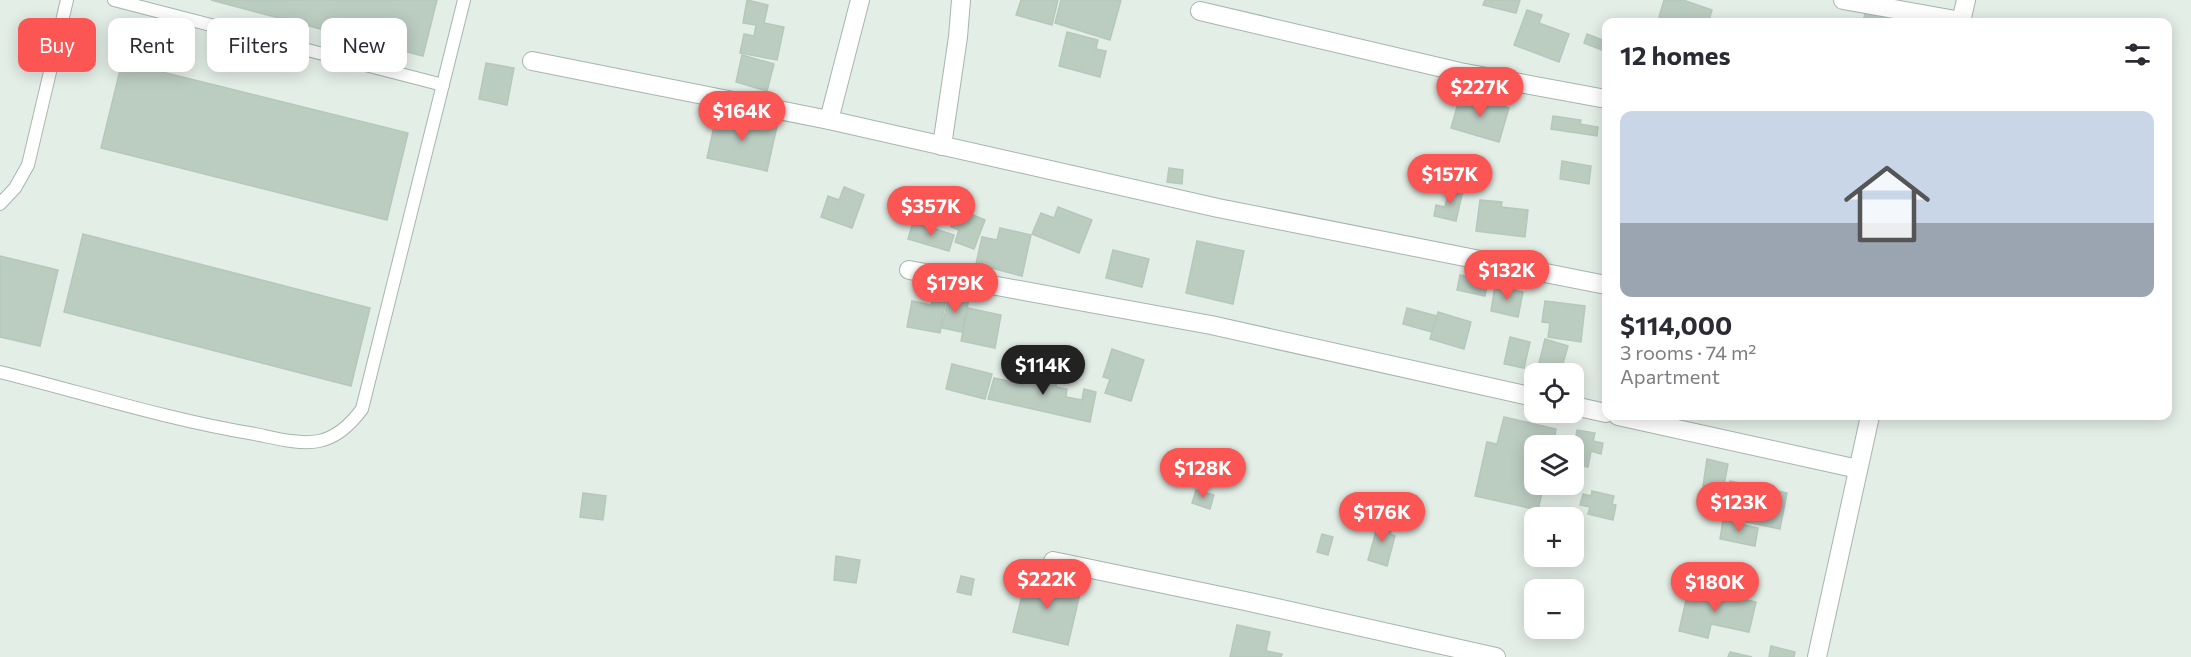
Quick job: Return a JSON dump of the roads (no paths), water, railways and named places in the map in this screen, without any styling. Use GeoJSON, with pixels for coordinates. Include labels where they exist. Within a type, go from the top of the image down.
{"type":"FeatureCollection","features":[{"type":"Feature","properties":{"kind":"street"},"geometry":{"type":"LineString","coordinates":[[829,120],[860,0]]}},
{"type":"Feature","properties":{"kind":"street"},"geometry":{"type":"LineString","coordinates":[[942,146],[961,0]]}},
{"type":"Feature","properties":{"kind":"street"},"geometry":{"type":"LineString","coordinates":[[1843,0],[1940,18]]}},
{"type":"Feature","properties":{"kind":"street"},"geometry":{"type":"LineString","coordinates":[[1962,18],[1965,0]]}},
{"type":"Feature","properties":{"kind":"street"},"geometry":{"type":"LineString","coordinates":[[1200,10],[1460,72],[1602,98]]}},
{"type":"Feature","properties":{"kind":"street"},"geometry":{"type":"LineString","coordinates":[[532,61],[829,120],[1218,208],[1602,284]]}},
{"type":"Feature","properties":{"kind":"street"},"geometry":{"type":"LineString","coordinates":[[909,270],[1211,325],[1524,395]]}},
{"type":"Feature","properties":{"kind":"street"},"geometry":{"type":"LineString","coordinates":[[1584,408],[1602,412]]}},
{"type":"Feature","properties":{"kind":"street"},"geometry":{"type":"LineString","coordinates":[[1636,420],[1858,469]]}},
{"type":"Feature","properties":{"kind":"street"},"geometry":{"type":"LineString","coordinates":[[1817,657],[1869,420]]}},
{"type":"Feature","properties":{"kind":"street"},"geometry":{"type":"LineString","coordinates":[[1053,561],[1496,657]]}},
{"type":"Feature","properties":{"kind":"lane"},"geometry":{"type":"LineString","coordinates":[[0,204],[15,188],[28,165],[67,0]]}},
{"type":"Feature","properties":{"kind":"lane"},"geometry":{"type":"LineString","coordinates":[[114,0],[443,85]]}},
{"type":"Feature","properties":{"kind":"lane"},"geometry":{"type":"LineString","coordinates":[[0,372],[210,427],[292,440],[318,441],[339,434],[362,409],[464,0]]}}]}
